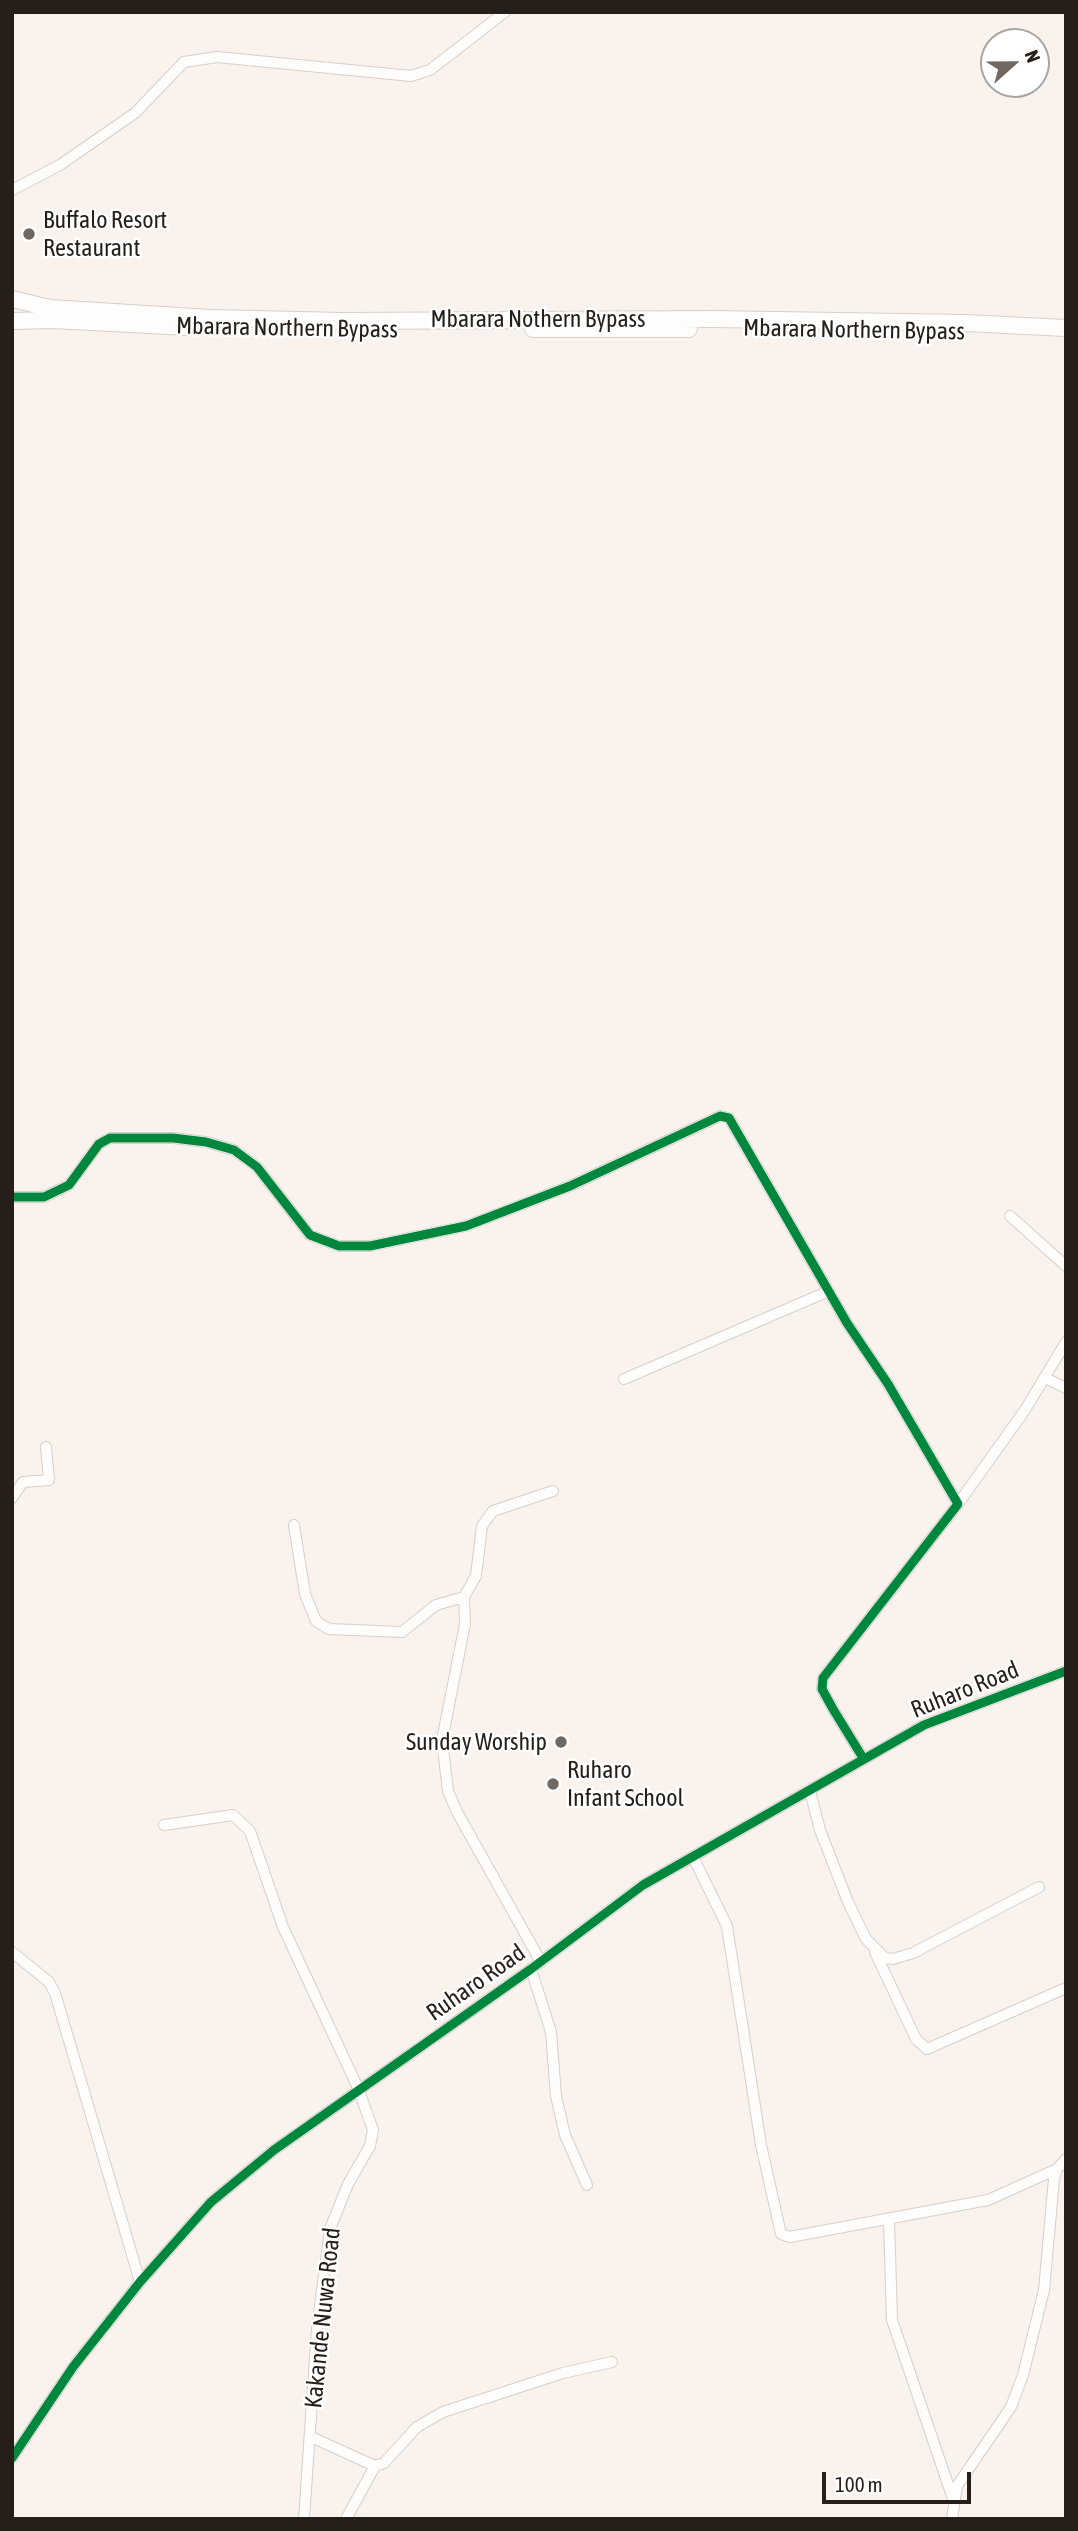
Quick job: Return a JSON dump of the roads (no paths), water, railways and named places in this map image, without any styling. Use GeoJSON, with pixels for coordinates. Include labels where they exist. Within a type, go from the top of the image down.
{"type":"FeatureCollection","features":[{"type":"Feature","properties":{"kind":"highway","name":"Mbarara Nothern Bypass"},"geometry":{"type":"LineString","coordinates":[[12,299],[50,308],[210,318],[343,321],[713,319],[966,323],[1066,328]]}},
{"type":"Feature","properties":{"kind":"highway","name":"Mbarara Northern Bypass"},"geometry":{"type":"LineString","coordinates":[[12,321],[53,320],[257,329],[961,331],[1066,338]]}},
{"type":"Feature","properties":{"kind":"street"},"geometry":{"type":"LineString","coordinates":[[12,190],[60,166],[135,113],[184,62],[217,57],[411,76],[430,70],[505,12]]}},
{"type":"Feature","properties":{"kind":"street"},"geometry":{"type":"LineString","coordinates":[[12,1197],[44,1197],[63,1189],[69,1185],[99,1144],[110,1138],[173,1138],[206,1142],[234,1150],[257,1167],[310,1235],[340,1246],[370,1246],[466,1226],[570,1186],[724,1116],[734,1122],[829,1292],[958,1504]]}},
{"type":"Feature","properties":{"kind":"street"},"geometry":{"type":"LineString","coordinates":[[1010,1216],[1066,1266]]}},
{"type":"Feature","properties":{"kind":"street"},"geometry":{"type":"LineString","coordinates":[[624,1379],[829,1292]]}},
{"type":"Feature","properties":{"kind":"street"},"geometry":{"type":"LineString","coordinates":[[863,1758],[822,1689],[823,1678],[998,1450],[1066,1342]]}},
{"type":"Feature","properties":{"kind":"street"},"geometry":{"type":"LineString","coordinates":[[1045,1378],[1066,1388]]}},
{"type":"Feature","properties":{"kind":"street"},"geometry":{"type":"LineString","coordinates":[[12,1498],[23,1482],[49,1480],[46,1447]]}},
{"type":"Feature","properties":{"kind":"street"},"geometry":{"type":"LineString","coordinates":[[541,1962],[471,1842],[447,1791],[442,1740],[465,1624],[464,1597],[476,1576],[482,1526],[494,1511],[553,1491]]}},
{"type":"Feature","properties":{"kind":"street"},"geometry":{"type":"LineString","coordinates":[[294,1525],[304,1594],[316,1621],[329,1629],[402,1632],[436,1605],[464,1597]]}},
{"type":"Feature","properties":{"kind":"street","name":"Ruharo Road"},"geometry":{"type":"LineString","coordinates":[[12,2458],[73,2367],[140,2282],[229,2186],[358,2088],[541,1962],[643,1885],[924,1725],[1066,1671]]}},
{"type":"Feature","properties":{"kind":"street"},"geometry":{"type":"LineString","coordinates":[[810,1791],[820,1830],[848,1902],[916,2039],[926,2049],[1066,1988]]}},
{"type":"Feature","properties":{"kind":"street","name":"Kakande Nuwa Road"},"geometry":{"type":"LineString","coordinates":[[164,1825],[233,1815],[243,1821],[257,1846],[283,1927],[370,2119],[373,2139],[343,2194],[330,2229],[317,2328],[304,2519]]}},
{"type":"Feature","properties":{"kind":"street"},"geometry":{"type":"LineString","coordinates":[[693,1857],[727,1926],[733,1951],[761,2145],[778,2230],[790,2236],[988,2200],[1057,2169],[1066,2159]]}},
{"type":"Feature","properties":{"kind":"street"},"geometry":{"type":"LineString","coordinates":[[873,1949],[893,1959],[913,1953],[1040,1887]]}},
{"type":"Feature","properties":{"kind":"street"},"geometry":{"type":"LineString","coordinates":[[12,1952],[49,1982],[55,1993],[140,2282]]}},
{"type":"Feature","properties":{"kind":"street"},"geometry":{"type":"LineString","coordinates":[[531,1969],[551,2032],[552,2067],[563,2126],[587,2185]]}},
{"type":"Feature","properties":{"kind":"street"},"geometry":{"type":"LineString","coordinates":[[952,2519],[957,2486],[1011,2407],[1023,2375],[1044,2290],[1057,2169]]}},
{"type":"Feature","properties":{"kind":"street"},"geometry":{"type":"LineString","coordinates":[[889,2218],[892,2320],[953,2499]]}},
{"type":"Feature","properties":{"kind":"street"},"geometry":{"type":"LineString","coordinates":[[311,2437],[375,2466],[384,2463],[417,2427],[443,2413],[549,2378],[612,2362]]}},
{"type":"Feature","properties":{"kind":"street"},"geometry":{"type":"LineString","coordinates":[[346,2519],[375,2466]]}},
{"type":"Feature","properties":{"kind":"place","name":"Buffalo Resort Restaurant"},"geometry":{"type":"Point","coordinates":[29,234]}},
{"type":"Feature","properties":{"kind":"place","name":"Sunday Worship"},"geometry":{"type":"Point","coordinates":[561,1742]}},
{"type":"Feature","properties":{"kind":"place","name":"Ruharo Infant School"},"geometry":{"type":"Point","coordinates":[553,1784]}}]}
